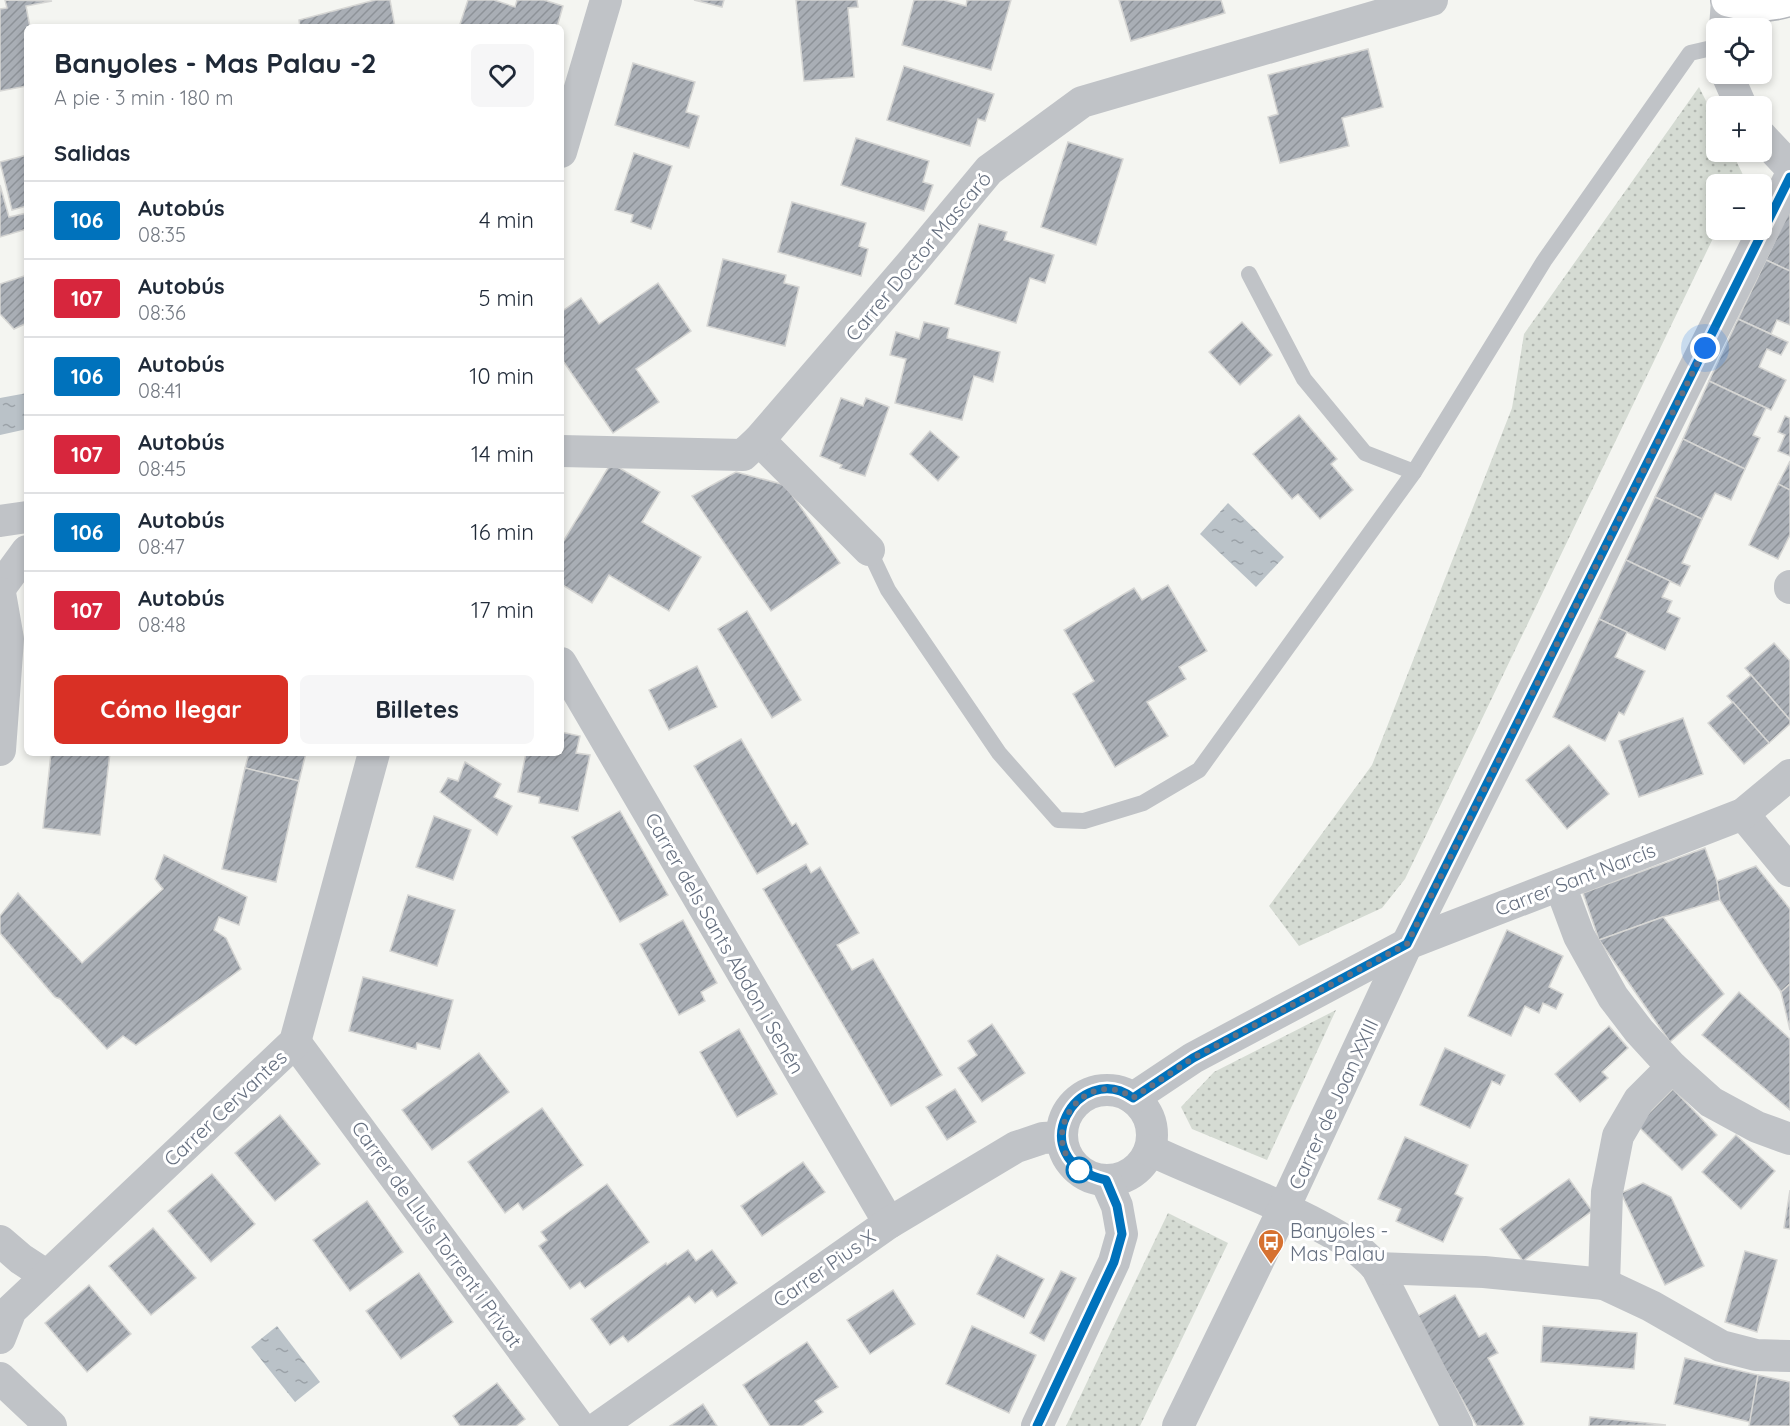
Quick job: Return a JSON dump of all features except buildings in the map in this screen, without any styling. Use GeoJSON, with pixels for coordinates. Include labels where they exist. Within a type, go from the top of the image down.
{"type":"FeatureCollection","features":[{"type":"Feature","properties":{"kind":"main road"},"geometry":{"type":"LineString","coordinates":[[1727,0],[1766,5],[1787,0]]}},
{"type":"Feature","properties":{"kind":"street"},"geometry":{"type":"LineString","coordinates":[[564,140],[606,0]]}},
{"type":"Feature","properties":{"kind":"street","name":"Carrer Doctor Mascaró"},"geometry":{"type":"LineString","coordinates":[[564,451],[743,456],[914,260],[989,170],[1082,102],[1432,0]]}},
{"type":"Feature","properties":{"kind":"street"},"geometry":{"type":"LineString","coordinates":[[1726,18],[1727,0]]}},
{"type":"Feature","properties":{"kind":"street"},"geometry":{"type":"LineString","coordinates":[[1772,148],[1790,167]]}},
{"type":"Feature","properties":{"kind":"street","name":"Carrer de Joan XXIII"},"geometry":{"type":"LineString","coordinates":[[1178,1426],[1284,1208],[1407,944],[1790,177]]}},
{"type":"Feature","properties":{"kind":"street"},"geometry":{"type":"LineString","coordinates":[[759,440],[869,550]]}},
{"type":"Feature","properties":{"kind":"street"},"geometry":{"type":"LineString","coordinates":[[0,520],[24,517]]}},
{"type":"Feature","properties":{"kind":"street"},"geometry":{"type":"LineString","coordinates":[[0,588],[24,555]]}},
{"type":"Feature","properties":{"kind":"street"},"geometry":{"type":"LineString","coordinates":[[0,593],[8,639],[0,750]]}},
{"type":"Feature","properties":{"kind":"street","name":"Carrer dels Sants Abdon i Senén"},"geometry":{"type":"LineString","coordinates":[[564,668],[889,1223]]}},
{"type":"Feature","properties":{"kind":"street","name":"Carrer Cervantes"},"geometry":{"type":"LineString","coordinates":[[0,1338],[11,1310],[296,1041],[373,756]]}},
{"type":"Feature","properties":{"kind":"street","name":"Carrer Sant Narcís"},"geometry":{"type":"LineString","coordinates":[[1407,944],[1743,814],[1790,776]]}},
{"type":"Feature","properties":{"kind":"street"},"geometry":{"type":"LineString","coordinates":[[1743,814],[1790,871]]}},
{"type":"Feature","properties":{"kind":"street"},"geometry":{"type":"LineString","coordinates":[[1560,885],[1579,936],[1613,997],[1639,1031],[1672,1067],[1711,1102],[1757,1127],[1790,1139]]}},
{"type":"Feature","properties":{"kind":"street"},"geometry":{"type":"LineString","coordinates":[[1133,1098],[1193,1058],[1407,944]]}},
{"type":"Feature","properties":{"kind":"street","name":"Carrer de Lluís Torrent i Privat"},"geometry":{"type":"LineString","coordinates":[[296,1041],[579,1426]]}},
{"type":"Feature","properties":{"kind":"street"},"geometry":{"type":"LineString","coordinates":[[1604,1284],[1607,1192],[1618,1136],[1640,1100],[1672,1067]]}},
{"type":"Feature","properties":{"kind":"street"},"geometry":{"type":"LineString","coordinates":[[1110,1089],[1133,1098],[1141,1104],[1150,1119],[1153,1137],[1149,1154],[1138,1169],[1124,1178],[1106,1180],[1089,1176],[1074,1166],[1064,1151],[1062,1137],[1066,1115],[1076,1101],[1092,1092],[1110,1089]]}},
{"type":"Feature","properties":{"kind":"street","name":"Carrer Pius X"},"geometry":{"type":"LineString","coordinates":[[600,1426],[889,1223],[1016,1148],[1043,1138],[1062,1137]]}},
{"type":"Feature","properties":{"kind":"street"},"geometry":{"type":"LineString","coordinates":[[1150,1150],[1284,1208],[1347,1241],[1377,1268],[1457,1426]]}},
{"type":"Feature","properties":{"kind":"street"},"geometry":{"type":"LineString","coordinates":[[1037,1426],[1114,1262],[1122,1234],[1117,1206],[1106,1180]]}},
{"type":"Feature","properties":{"kind":"street"},"geometry":{"type":"LineString","coordinates":[[0,1241],[21,1259],[47,1276]]}},
{"type":"Feature","properties":{"kind":"street"},"geometry":{"type":"LineString","coordinates":[[1377,1268],[1484,1272],[1604,1284],[1651,1306],[1722,1346],[1756,1355],[1790,1356]]}},
{"type":"Feature","properties":{"kind":"street"},"geometry":{"type":"LineString","coordinates":[[0,1378],[51,1426]]}},
{"type":"Feature","properties":{"kind":"lane"},"geometry":{"type":"LineString","coordinates":[[869,550],[888,590],[999,753],[1058,820],[1084,821],[1143,803],[1199,771],[1414,472],[1544,261],[1690,53],[1706,49]]}},
{"type":"Feature","properties":{"kind":"lane"},"geometry":{"type":"LineString","coordinates":[[1249,274],[1304,379],[1365,453],[1414,472]]}},
{"type":"Feature","properties":{"kind":"shaded area"},"geometry":{"type":"Polygon","coordinates":[[[1699,87],[1706,101],[1706,162],[1737,162],[1743,174],[1706,174],[1706,240],[1712,240],[1405,879],[1382,908],[1299,946],[1269,906],[1372,765],[1512,408],[1524,334],[1699,87]]]}},
{"type":"Feature","properties":{"kind":"shaded area"},"geometry":{"type":"Polygon","coordinates":[[[1336,1010],[1267,1160],[1192,1129],[1181,1107],[1214,1072],[1336,1010]]]}},
{"type":"Feature","properties":{"kind":"shaded area"},"geometry":{"type":"Polygon","coordinates":[[[1168,1213],[1228,1243],[1140,1426],[1066,1426],[1168,1213]]]}},
{"type":"Feature","properties":{"kind":"water"},"geometry":{"type":"Polygon","coordinates":[[[24,394],[24,430],[0,435],[0,398],[24,394]]]}},
{"type":"Feature","properties":{"kind":"water"},"geometry":{"type":"Polygon","coordinates":[[[1228,503],[1284,557],[1256,587],[1200,534],[1228,503]]]}},
{"type":"Feature","properties":{"kind":"water"},"geometry":{"type":"Polygon","coordinates":[[[277,1326],[320,1382],[295,1402],[251,1347],[277,1326]]]}},
{"type":"Feature","properties":{"kind":"bus line","name":"106"},"geometry":{"type":"LineString","coordinates":[[1037,1426],[1114,1262],[1122,1234],[1117,1206],[1106,1180],[1089,1176],[1074,1166],[1064,1151],[1062,1133],[1066,1115],[1076,1101],[1092,1092],[1110,1089],[1133,1098],[1193,1058],[1407,944],[1790,177]]}},
{"type":"Feature","properties":{"kind":"place","name":"Banyoles - Mas Palau"},"geometry":{"type":"Point","coordinates":[1271,1265]}},
{"type":"Feature","properties":{"kind":"route"},"geometry":{"type":"LineString","coordinates":[[1079,1170],[1064,1151],[1062,1133],[1066,1115],[1076,1101],[1092,1092],[1110,1089],[1133,1098],[1193,1058],[1407,944],[1705,348]]}}]}
